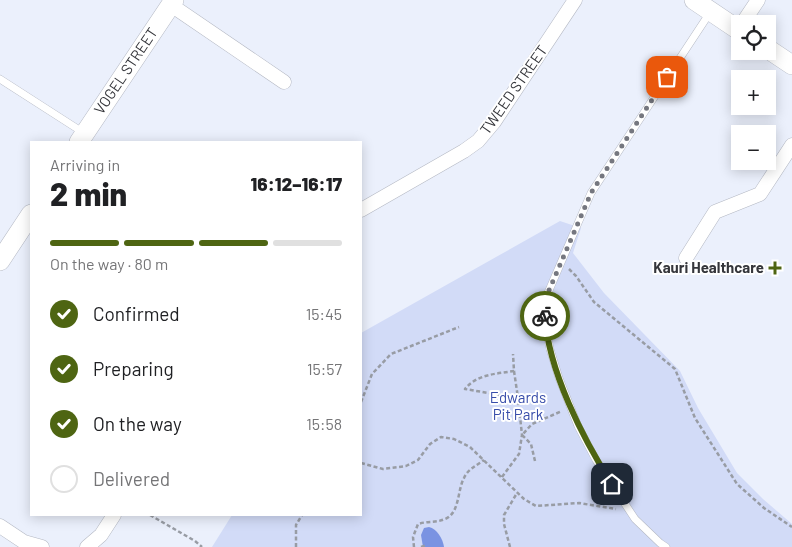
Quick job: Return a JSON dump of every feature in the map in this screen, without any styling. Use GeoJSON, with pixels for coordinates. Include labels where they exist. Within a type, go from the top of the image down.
{"type":"FeatureCollection","features":[{"type":"Feature","properties":{"kind":"main road"},"geometry":{"type":"LineString","coordinates":[[694,0],[731,23]]}},
{"type":"Feature","properties":{"kind":"main road","name":"VOGEL STREET"},"geometry":{"type":"LineString","coordinates":[[82,138],[172,2]]}},
{"type":"Feature","properties":{"kind":"main road"},"geometry":{"type":"LineString","coordinates":[[776,54],[792,65]]}},
{"type":"Feature","properties":{"kind":"main road"},"geometry":{"type":"LineString","coordinates":[[5,250],[30,215]]}},
{"type":"Feature","properties":{"kind":"street","name":"TWEED STREET"},"geometry":{"type":"LineString","coordinates":[[362,209],[464,151],[478,140],[494,122],[575,0]]}},
{"type":"Feature","properties":{"kind":"street"},"geometry":{"type":"LineString","coordinates":[[748,15],[758,0]]}},
{"type":"Feature","properties":{"kind":"street"},"geometry":{"type":"LineString","coordinates":[[172,2],[284,82]]}},
{"type":"Feature","properties":{"kind":"street"},"geometry":{"type":"LineString","coordinates":[[686,258],[715,212],[760,194],[792,145]]}},
{"type":"Feature","properties":{"kind":"street"},"geometry":{"type":"LineString","coordinates":[[87,547],[101,535],[113,516]]}},
{"type":"Feature","properties":{"kind":"street"},"geometry":{"type":"LineString","coordinates":[[0,526],[24,542],[42,547]]}},
{"type":"Feature","properties":{"kind":"lane"},"geometry":{"type":"LineString","coordinates":[[526,319],[544,302],[591,193],[711,11]]}},
{"type":"Feature","properties":{"kind":"lane"},"geometry":{"type":"LineString","coordinates":[[0,79],[82,138]]}},
{"type":"Feature","properties":{"kind":"lane"},"geometry":{"type":"LineString","coordinates":[[544,302],[545,322],[550,349],[578,426],[596,460],[635,518],[666,547]]}},
{"type":"Feature","properties":{"kind":"path"},"geometry":{"type":"LineString","coordinates":[[560,263],[568,267],[576,276],[594,302],[675,369],[695,418],[737,484],[764,508],[792,527]]}},
{"type":"Feature","properties":{"kind":"path"},"geometry":{"type":"LineString","coordinates":[[362,399],[372,374],[391,354],[459,327]]}},
{"type":"Feature","properties":{"kind":"path"},"geometry":{"type":"LineString","coordinates":[[502,477],[519,454],[522,436],[513,354]]}},
{"type":"Feature","properties":{"kind":"path"},"geometry":{"type":"LineString","coordinates":[[514,371],[479,377],[470,382],[465,390],[518,398]]}},
{"type":"Feature","properties":{"kind":"path"},"geometry":{"type":"LineString","coordinates":[[522,436],[532,424],[552,414],[572,408]]}},
{"type":"Feature","properties":{"kind":"path"},"geometry":{"type":"LineString","coordinates":[[522,436],[531,444],[535,461]]}},
{"type":"Feature","properties":{"kind":"path"},"geometry":{"type":"LineString","coordinates":[[362,463],[383,469],[406,466],[418,460],[430,444],[441,437],[454,439],[470,447],[517,493],[536,506],[579,503],[605,506],[620,510],[635,518]]}},
{"type":"Feature","properties":{"kind":"path"},"geometry":{"type":"LineString","coordinates":[[414,547],[413,537],[418,524],[426,521],[444,520],[450,516],[454,511],[461,485],[468,472],[484,460]]}},
{"type":"Feature","properties":{"kind":"path"},"geometry":{"type":"LineString","coordinates":[[510,547],[504,524],[504,515],[517,493]]}},
{"type":"Feature","properties":{"kind":"path"},"geometry":{"type":"LineString","coordinates":[[152,516],[202,547]]}},
{"type":"Feature","properties":{"kind":"path"},"geometry":{"type":"LineString","coordinates":[[296,547],[296,525],[301,516]]}},
{"type":"Feature","properties":{"kind":"path"},"geometry":{"type":"LineString","coordinates":[[422,547],[427,545]]}},
{"type":"Feature","properties":{"kind":"green space","name":"Edwards Pit Park"},"geometry":{"type":"Polygon","coordinates":[[[560,221],[581,228],[573,253],[604,293],[680,371],[698,408],[737,473],[792,524],[792,547],[212,547],[231,516],[362,516],[362,332],[560,221]]]}},
{"type":"Feature","properties":{"kind":"water"},"geometry":{"type":"Polygon","coordinates":[[[429,527],[439,535],[444,547],[423,547],[421,535],[424,528],[429,527]]]}},
{"type":"Feature","properties":{"kind":"way so far"},"geometry":{"type":"LineString","coordinates":[[545,316],[544,302],[591,193],[667,77]]}},
{"type":"Feature","properties":{"kind":"place","name":"Kauri Healthcare"},"geometry":{"type":"Point","coordinates":[775,268]}},
{"type":"Feature","properties":{"kind":"route"},"geometry":{"type":"LineString","coordinates":[[545,316],[550,349],[578,426],[596,460],[612,484]]}}]}
